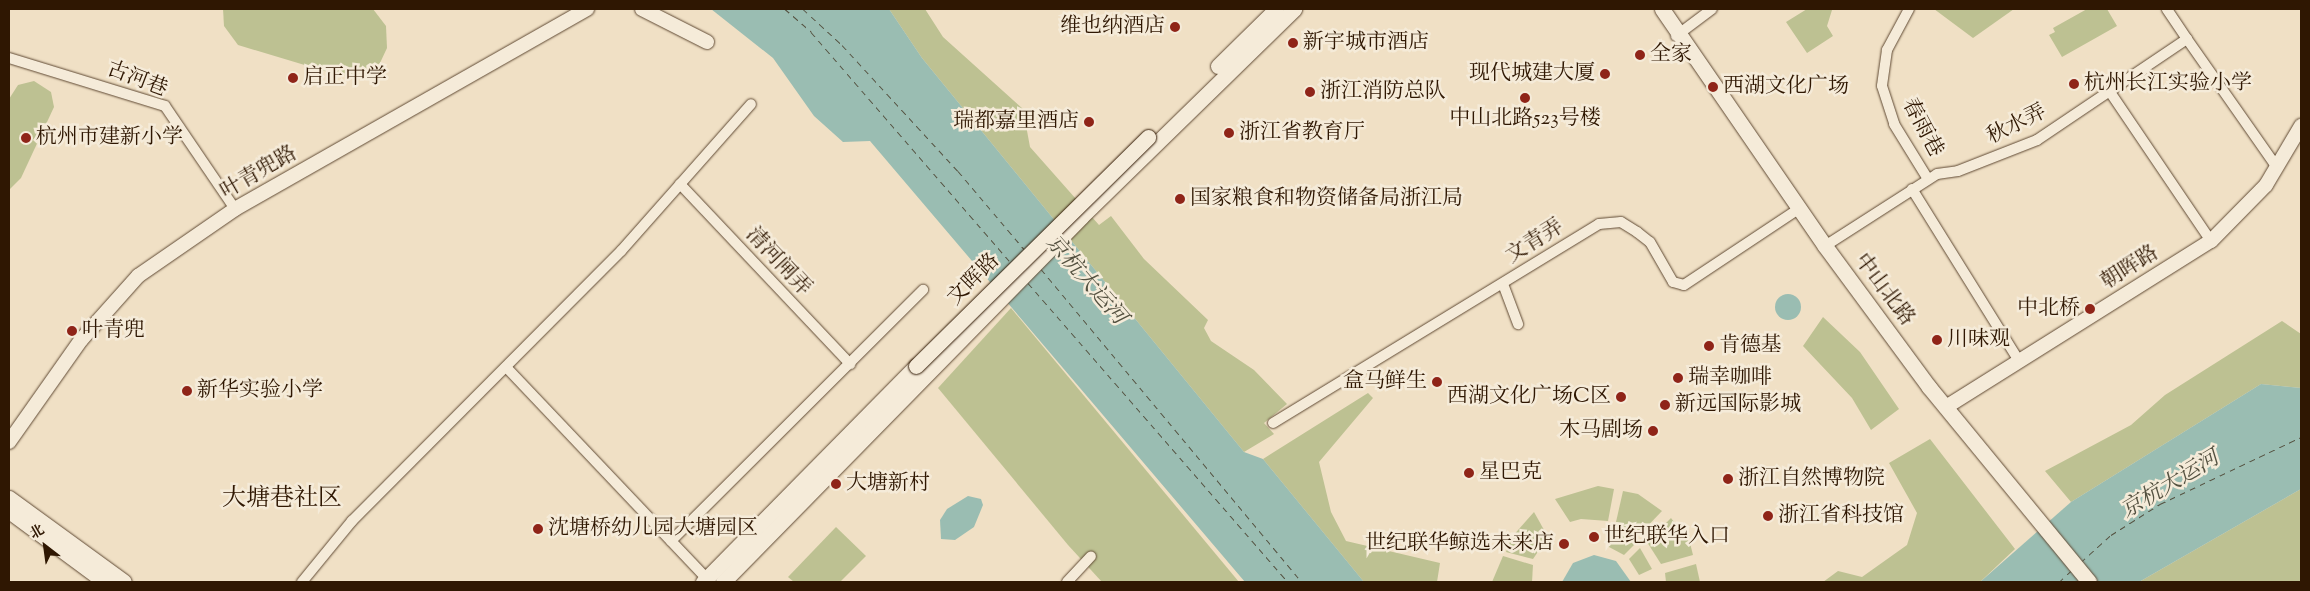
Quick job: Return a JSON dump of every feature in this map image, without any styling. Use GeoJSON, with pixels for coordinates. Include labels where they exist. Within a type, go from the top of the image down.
{"type":"FeatureCollection","features":[{"type":"Feature","properties":{"kind":"main road","name":"文晖路"},"geometry":{"type":"LineString","coordinates":[[704,580],[920,370],[1152,140],[1276,9]]}},
{"type":"Feature","properties":{"kind":"main road","name":"文晖路"},"geometry":{"type":"LineString","coordinates":[[1152,140],[1294,9]]}},
{"type":"Feature","properties":{"kind":"main road","name":"中山北路"},"geometry":{"type":"LineString","coordinates":[[1662,9],[1677,35],[1825,246],[1946,407],[2001,471],[2089,582]]}},
{"type":"Feature","properties":{"kind":"main road","name":"文晖路"},"geometry":{"type":"LineString","coordinates":[[723,582],[868,438],[920,370]]}},
{"type":"Feature","properties":{"kind":"main road"},"geometry":{"type":"LineString","coordinates":[[9,498],[124,582]]}},
{"type":"Feature","properties":{"kind":"main road"},"geometry":{"type":"LineString","coordinates":[[9,511],[104,582]]}},
{"type":"Feature","properties":{"kind":"street","name":"叶青兜路"},"geometry":{"type":"LineString","coordinates":[[9,442],[80,340],[138,276],[235,209],[587,9]]}},
{"type":"Feature","properties":{"kind":"street"},"geometry":{"type":"LineString","coordinates":[[642,9],[707,42]]}},
{"type":"Feature","properties":{"kind":"street"},"geometry":{"type":"LineString","coordinates":[[1677,35],[1712,9]]}},
{"type":"Feature","properties":{"kind":"street","name":"春雨巷"},"geometry":{"type":"LineString","coordinates":[[1909,9],[1887,50],[1882,86],[1894,124],[1928,179]]}},
{"type":"Feature","properties":{"kind":"street"},"geometry":{"type":"LineString","coordinates":[[2167,9],[2276,166]]}},
{"type":"Feature","properties":{"kind":"street","name":"秋水弄"},"geometry":{"type":"LineString","coordinates":[[1825,246],[1928,179],[2037,140],[2187,39]]}},
{"type":"Feature","properties":{"kind":"street","name":"古河巷"},"geometry":{"type":"LineString","coordinates":[[9,58],[164,106],[235,209]]}},
{"type":"Feature","properties":{"kind":"street"},"geometry":{"type":"LineString","coordinates":[[2110,92],[2211,241]]}},
{"type":"Feature","properties":{"kind":"street"},"geometry":{"type":"LineString","coordinates":[[302,582],[352,521],[621,251],[751,104]]}},
{"type":"Feature","properties":{"kind":"street","name":"朝晖路"},"geometry":{"type":"LineString","coordinates":[[1946,407],[2211,241],[2241,214],[2276,166],[2301,126]]}},
{"type":"Feature","properties":{"kind":"street","name":"清河闸弄"},"geometry":{"type":"LineString","coordinates":[[680,184],[850,364]]}},
{"type":"Feature","properties":{"kind":"street"},"geometry":{"type":"LineString","coordinates":[[1912,189],[2019,361]]}},
{"type":"Feature","properties":{"kind":"street","name":"文青弄"},"geometry":{"type":"LineString","coordinates":[[1273,423],[1599,224],[1621,222],[1650,242],[1673,282],[1691,283],[1800,208]]}},
{"type":"Feature","properties":{"kind":"street"},"geometry":{"type":"LineString","coordinates":[[1502,284],[1518,324]]}},
{"type":"Feature","properties":{"kind":"street"},"geometry":{"type":"LineString","coordinates":[[671,541],[924,290]]}},
{"type":"Feature","properties":{"kind":"street"},"geometry":{"type":"LineString","coordinates":[[506,367],[671,541],[704,580]]}},
{"type":"Feature","properties":{"kind":"street"},"geometry":{"type":"LineString","coordinates":[[1067,582],[1092,556]]}},
{"type":"Feature","properties":{"kind":"green space"},"geometry":{"type":"Polygon","coordinates":[[[223,9],[373,9],[386,26],[387,48],[380,63],[368,72],[341,76],[238,45],[224,26],[223,9]]]}},
{"type":"Feature","properties":{"kind":"green space"},"geometry":{"type":"Polygon","coordinates":[[[889,9],[925,9],[943,37],[1023,109],[1030,147],[1099,225],[1111,216],[1144,259],[1208,320],[1204,328],[1211,341],[1254,370],[1287,404],[1264,423],[1274,434],[1244,452],[922,58],[889,9]]]}},
{"type":"Feature","properties":{"kind":"green space"},"geometry":{"type":"Polygon","coordinates":[[[1807,9],[1839,9],[1832,10],[1827,26],[1833,36],[1807,53],[1786,22],[1807,9]]]}},
{"type":"Feature","properties":{"kind":"green space"},"geometry":{"type":"Polygon","coordinates":[[[1934,9],[2014,9],[1973,38],[1934,9]]]}},
{"type":"Feature","properties":{"kind":"green space"},"geometry":{"type":"Polygon","coordinates":[[[2087,9],[2107,9],[2117,26],[2062,57],[2049,35],[2055,32],[2053,28],[2087,9]]]}},
{"type":"Feature","properties":{"kind":"green space","name":"杭州市建新小学"},"geometry":{"type":"Polygon","coordinates":[[[34,81],[51,92],[54,107],[21,178],[9,190],[9,99],[18,85],[34,81]]]}},
{"type":"Feature","properties":{"kind":"green space"},"geometry":{"type":"Polygon","coordinates":[[[1011,308],[1239,582],[1102,582],[1068,545],[938,388],[1011,308]]]}},
{"type":"Feature","properties":{"kind":"green space"},"geometry":{"type":"Polygon","coordinates":[[[1823,317],[1860,352],[1899,409],[1871,430],[1852,398],[1803,346],[1823,317]]]}},
{"type":"Feature","properties":{"kind":"green space"},"geometry":{"type":"Polygon","coordinates":[[[2282,321],[2301,334],[2301,388],[2261,384],[2071,502],[2045,471],[2131,425],[2165,395],[2282,321]]]}},
{"type":"Feature","properties":{"kind":"green space"},"geometry":{"type":"Polygon","coordinates":[[[1368,393],[1373,398],[1319,462],[1331,512],[1346,541],[1440,563],[1437,582],[1364,582],[1263,459],[1368,393]]]}},
{"type":"Feature","properties":{"kind":"green space"},"geometry":{"type":"Polygon","coordinates":[[[1930,439],[2015,549],[1980,582],[1823,582],[1838,571],[1862,577],[1907,545],[1917,513],[1889,463],[1930,439]]]}},
{"type":"Feature","properties":{"kind":"green space"},"geometry":{"type":"Polygon","coordinates":[[[1598,486],[1614,489],[1608,521],[1581,519],[1570,522],[1555,499],[1598,486]]]}},
{"type":"Feature","properties":{"kind":"green space"},"geometry":{"type":"Polygon","coordinates":[[[2301,489],[2301,582],[2139,582],[2301,489]]]}},
{"type":"Feature","properties":{"kind":"green space"},"geometry":{"type":"Polygon","coordinates":[[[1623,491],[1638,494],[1662,511],[1639,535],[1616,522],[1623,491]]]}},
{"type":"Feature","properties":{"kind":"green space"},"geometry":{"type":"Polygon","coordinates":[[[1534,512],[1548,537],[1533,559],[1506,552],[1511,538],[1534,512]]]}},
{"type":"Feature","properties":{"kind":"green space"},"geometry":{"type":"Polygon","coordinates":[[[1671,518],[1690,543],[1693,555],[1661,564],[1647,542],[1671,518]]]}},
{"type":"Feature","properties":{"kind":"green space"},"geometry":{"type":"Polygon","coordinates":[[[836,527],[866,556],[840,582],[794,582],[788,577],[836,527]]]}},
{"type":"Feature","properties":{"kind":"green space"},"geometry":{"type":"Polygon","coordinates":[[[1613,532],[1627,537],[1636,543],[1624,555],[1609,547],[1613,532]]]}},
{"type":"Feature","properties":{"kind":"green space"},"geometry":{"type":"Polygon","coordinates":[[[1640,548],[1652,569],[1639,575],[1629,559],[1640,548]]]}},
{"type":"Feature","properties":{"kind":"green space"},"geometry":{"type":"Polygon","coordinates":[[[1503,556],[1533,565],[1532,582],[1492,582],[1503,556]]]}},
{"type":"Feature","properties":{"kind":"green space"},"geometry":{"type":"Polygon","coordinates":[[[1696,564],[1700,582],[1666,582],[1665,573],[1696,564]]]}},
{"type":"Feature","properties":{"kind":"water","name":"京杭大运河"},"geometry":{"type":"Polygon","coordinates":[[[711,9],[889,9],[922,58],[1244,452],[1263,459],[1364,582],[1245,582],[870,141],[843,142],[814,116],[773,58],[711,9]]]}},
{"type":"Feature","properties":{"kind":"water"},"geometry":{"type":"Polygon","coordinates":[[[1788,294],[1797,298],[1801,307],[1797,316],[1788,320],[1779,316],[1775,307],[1779,298],[1788,294]]]}},
{"type":"Feature","properties":{"kind":"water","name":"京杭大运河"},"geometry":{"type":"Polygon","coordinates":[[[2261,384],[2301,388],[2301,489],[2139,582],[1980,582],[2071,502],[2261,384]]]}},
{"type":"Feature","properties":{"kind":"water"},"geometry":{"type":"Polygon","coordinates":[[[968,496],[981,499],[983,505],[974,527],[955,540],[941,539],[940,520],[947,509],[968,496]]]}},
{"type":"Feature","properties":{"kind":"water"},"geometry":{"type":"Polygon","coordinates":[[[1594,555],[1616,561],[1631,582],[1562,582],[1573,563],[1594,555]]]}},
{"type":"Feature","properties":{"kind":"ferry route"},"geometry":{"type":"LineString","coordinates":[[785,9],[811,32],[1011,263]]}},
{"type":"Feature","properties":{"kind":"ferry route"},"geometry":{"type":"LineString","coordinates":[[803,9],[842,45],[958,171],[1024,249]]}},
{"type":"Feature","properties":{"kind":"ferry route"},"geometry":{"type":"LineString","coordinates":[[1041,269],[1302,582]]}},
{"type":"Feature","properties":{"kind":"ferry route"},"geometry":{"type":"LineString","coordinates":[[1028,283],[1288,582]]}},
{"type":"Feature","properties":{"kind":"ferry route"},"geometry":{"type":"LineString","coordinates":[[2081,562],[2111,535],[2160,504],[2301,437]]}},
{"type":"Feature","properties":{"kind":"ferry route"},"geometry":{"type":"LineString","coordinates":[[2059,582],[2071,571]]}},
{"type":"Feature","properties":{"kind":"place","name":"维也纳酒店"},"geometry":{"type":"Point","coordinates":[1175,27]}},
{"type":"Feature","properties":{"kind":"place","name":"新宇城市酒店"},"geometry":{"type":"Point","coordinates":[1293,43]}},
{"type":"Feature","properties":{"kind":"place","name":"全家"},"geometry":{"type":"Point","coordinates":[1640,55]}},
{"type":"Feature","properties":{"kind":"place","name":"现代城建大厦"},"geometry":{"type":"Point","coordinates":[1605,74]}},
{"type":"Feature","properties":{"kind":"place","name":"启正中学"},"geometry":{"type":"Point","coordinates":[293,78]}},
{"type":"Feature","properties":{"kind":"place","name":"杭州长江实验小学"},"geometry":{"type":"Point","coordinates":[2074,84]}},
{"type":"Feature","properties":{"kind":"place","name":"西湖文化广场"},"geometry":{"type":"Point","coordinates":[1713,87]}},
{"type":"Feature","properties":{"kind":"place","name":"浙江消防总队"},"geometry":{"type":"Point","coordinates":[1310,92]}},
{"type":"Feature","properties":{"kind":"place","name":"中山北路523号楼"},"geometry":{"type":"Point","coordinates":[1525,98]}},
{"type":"Feature","properties":{"kind":"place","name":"瑞都嘉里酒店"},"geometry":{"type":"Point","coordinates":[1089,122]}},
{"type":"Feature","properties":{"kind":"place","name":"浙江省教育厅"},"geometry":{"type":"Point","coordinates":[1229,133]}},
{"type":"Feature","properties":{"kind":"place","name":"杭州市建新小学"},"geometry":{"type":"Point","coordinates":[26,138]}},
{"type":"Feature","properties":{"kind":"place","name":"国家粮食和物资储备局浙江局"},"geometry":{"type":"Point","coordinates":[1180,199]}},
{"type":"Feature","properties":{"kind":"place","name":"中北桥"},"geometry":{"type":"Point","coordinates":[2090,309]}},
{"type":"Feature","properties":{"kind":"place","name":"叶青兜"},"geometry":{"type":"Point","coordinates":[72,331]}},
{"type":"Feature","properties":{"kind":"place","name":"川味观"},"geometry":{"type":"Point","coordinates":[1937,340]}},
{"type":"Feature","properties":{"kind":"place","name":"肯德基"},"geometry":{"type":"Point","coordinates":[1709,346]}},
{"type":"Feature","properties":{"kind":"place","name":"瑞幸咖啡"},"geometry":{"type":"Point","coordinates":[1678,378]}},
{"type":"Feature","properties":{"kind":"place","name":"盒马鲜生"},"geometry":{"type":"Point","coordinates":[1437,382]}},
{"type":"Feature","properties":{"kind":"place","name":"新华实验小学"},"geometry":{"type":"Point","coordinates":[187,391]}},
{"type":"Feature","properties":{"kind":"place","name":"西湖文化广场C区"},"geometry":{"type":"Point","coordinates":[1621,397]}},
{"type":"Feature","properties":{"kind":"place","name":"新远国际影城"},"geometry":{"type":"Point","coordinates":[1665,405]}},
{"type":"Feature","properties":{"kind":"place","name":"木马剧场"},"geometry":{"type":"Point","coordinates":[1653,431]}},
{"type":"Feature","properties":{"kind":"place","name":"星巴克"},"geometry":{"type":"Point","coordinates":[1469,473]}},
{"type":"Feature","properties":{"kind":"place","name":"浙江自然博物院"},"geometry":{"type":"Point","coordinates":[1728,479]}},
{"type":"Feature","properties":{"kind":"place","name":"大塘新村"},"geometry":{"type":"Point","coordinates":[836,484]}},
{"type":"Feature","properties":{"kind":"place","name":"浙江省科技馆"},"geometry":{"type":"Point","coordinates":[1768,516]}},
{"type":"Feature","properties":{"kind":"place","name":"沈塘桥幼儿园大塘园区"},"geometry":{"type":"Point","coordinates":[538,529]}},
{"type":"Feature","properties":{"kind":"place","name":"世纪联华入口"},"geometry":{"type":"Point","coordinates":[1594,537]}},
{"type":"Feature","properties":{"kind":"place","name":"世纪联华鲸选未来店"},"geometry":{"type":"Point","coordinates":[1564,544]}},
{"type":"Feature","properties":{"kind":"district","name":"大塘巷社区"},"geometry":{"type":"Point","coordinates":[282,500]}}]}
